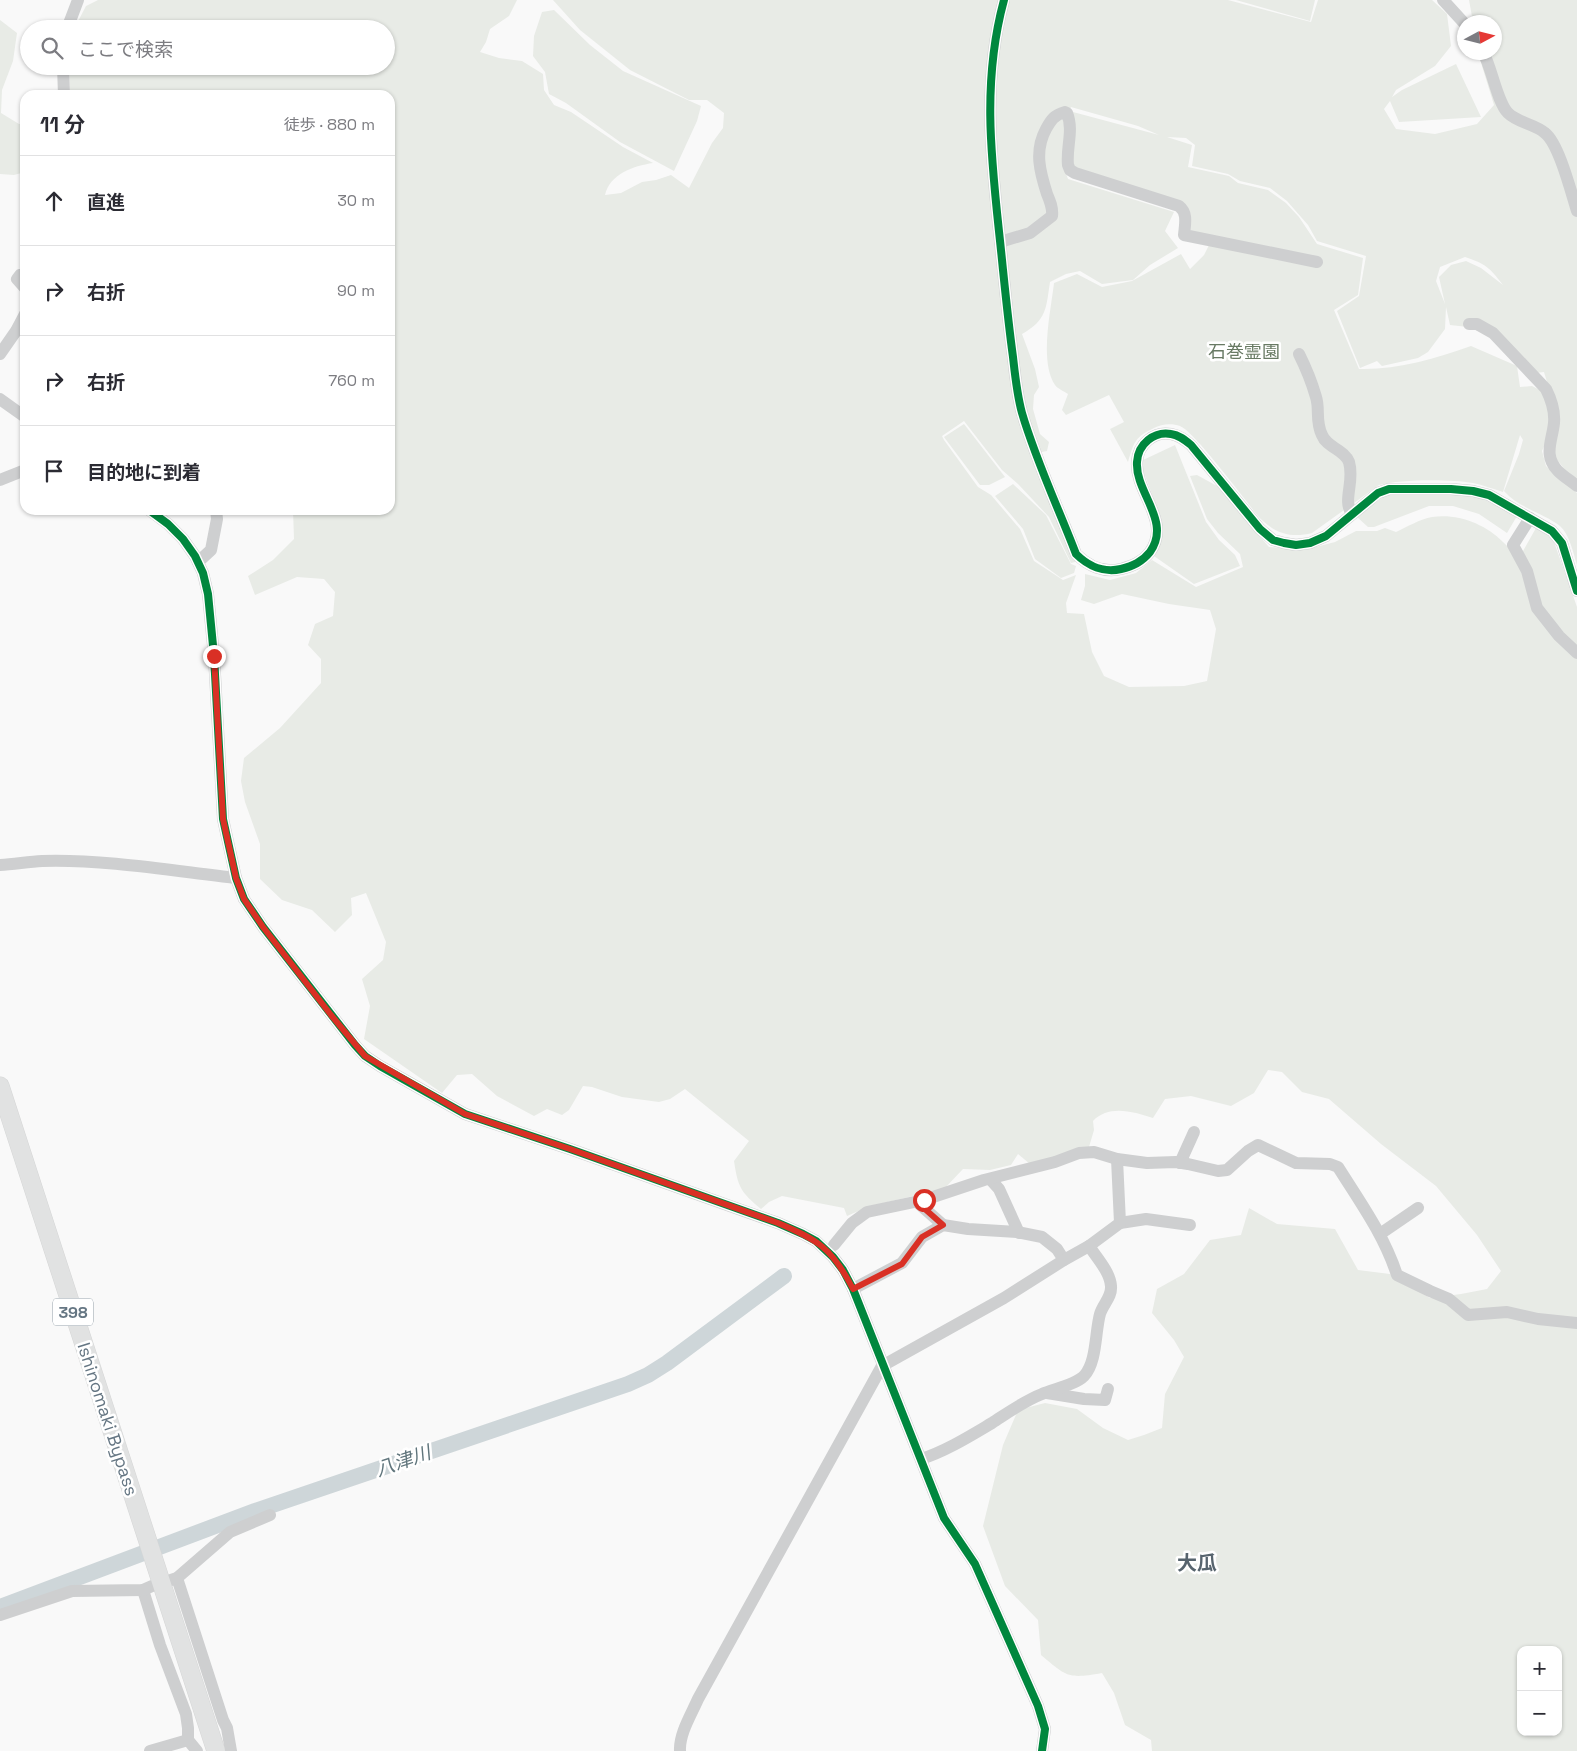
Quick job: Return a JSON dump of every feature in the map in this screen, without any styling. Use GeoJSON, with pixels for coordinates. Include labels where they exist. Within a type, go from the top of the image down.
{"type":"FeatureCollection","features":[{"type":"Feature","properties":{"kind":"highway","name":"Ishinomaki Bypass"},"geometry":{"type":"LineString","coordinates":[[0,1086],[216,1751]]}},
{"type":"Feature","properties":{"kind":"street"},"geometry":{"type":"LineString","coordinates":[[71,20],[78,0]]}},
{"type":"Feature","properties":{"kind":"street"},"geometry":{"type":"LineString","coordinates":[[1004,0],[998,24],[990,79],[990,128],[993,180],[1015,379],[1022,412],[1076,554],[1083,561],[1104,570],[1118,570],[1136,565],[1147,556],[1153,547],[1158,532],[1156,521],[1138,474],[1137,462],[1140,448],[1147,440],[1159,435],[1171,434],[1182,437],[1191,445],[1260,529],[1273,540],[1296,545],[1313,542],[1326,536],[1378,493],[1390,489],[1473,491],[1490,495],[1552,531],[1562,543],[1577,591]]}},
{"type":"Feature","properties":{"kind":"street"},"geometry":{"type":"LineString","coordinates":[[1443,0],[1457,15]]}},
{"type":"Feature","properties":{"kind":"street"},"geometry":{"type":"LineString","coordinates":[[1486,60],[1508,113],[1522,122],[1538,128],[1552,140],[1577,211]]}},
{"type":"Feature","properties":{"kind":"street"},"geometry":{"type":"LineString","coordinates":[[63,75],[64,90]]}},
{"type":"Feature","properties":{"kind":"street"},"geometry":{"type":"LineString","coordinates":[[1000,242],[1030,233],[1052,216],[1039,164],[1039,150],[1042,136],[1048,124],[1054,116],[1065,112],[1069,118],[1071,129],[1068,164],[1070,170],[1075,173],[1179,206],[1185,216],[1184,235],[1317,262]]}},
{"type":"Feature","properties":{"kind":"street"},"geometry":{"type":"LineString","coordinates":[[0,354],[20,323]]}},
{"type":"Feature","properties":{"kind":"street"},"geometry":{"type":"LineString","coordinates":[[1469,324],[1477,324],[1492,332],[1546,390],[1554,412],[1549,450],[1552,461],[1557,470],[1577,486]]}},
{"type":"Feature","properties":{"kind":"street"},"geometry":{"type":"LineString","coordinates":[[1300,354],[1317,398],[1317,422],[1321,434],[1324,439],[1344,453],[1348,460],[1352,479],[1347,503],[1352,514]]}},
{"type":"Feature","properties":{"kind":"street"},"geometry":{"type":"LineString","coordinates":[[0,399],[20,413]]}},
{"type":"Feature","properties":{"kind":"street"},"geometry":{"type":"LineString","coordinates":[[0,480],[20,472]]}},
{"type":"Feature","properties":{"kind":"street"},"geometry":{"type":"LineString","coordinates":[[156,515],[183,539],[203,573],[208,602],[217,705],[223,819],[236,878],[244,899],[263,927],[365,1056],[465,1114],[778,1223],[816,1241],[833,1257],[843,1270],[853,1289],[944,1518],[975,1564],[1038,1706],[1044,1729],[1042,1751]]}},
{"type":"Feature","properties":{"kind":"street"},"geometry":{"type":"LineString","coordinates":[[198,562],[211,550],[217,515]]}},
{"type":"Feature","properties":{"kind":"street"},"geometry":{"type":"LineString","coordinates":[[1530,518],[1513,545],[1528,571],[1537,608],[1559,636],[1577,654]]}},
{"type":"Feature","properties":{"kind":"street"},"geometry":{"type":"LineString","coordinates":[[0,865],[80,862],[236,878]]}},
{"type":"Feature","properties":{"kind":"street"},"geometry":{"type":"LineString","coordinates":[[1180,1163],[1194,1132]]}},
{"type":"Feature","properties":{"kind":"street"},"geometry":{"type":"LineString","coordinates":[[834,1245],[852,1224],[868,1212],[917,1202],[990,1178],[1086,1152],[1147,1163],[1180,1163],[1218,1172],[1227,1170],[1248,1151],[1258,1145],[1296,1163],[1330,1164],[1338,1167],[1380,1234],[1390,1253],[1397,1275],[1448,1299],[1468,1315],[1507,1312],[1538,1319],[1577,1323]]}},
{"type":"Feature","properties":{"kind":"street"},"geometry":{"type":"LineString","coordinates":[[1117,1159],[1120,1223]]}},
{"type":"Feature","properties":{"kind":"street"},"geometry":{"type":"LineString","coordinates":[[990,1178],[999,1189],[1019,1233]]}},
{"type":"Feature","properties":{"kind":"street"},"geometry":{"type":"LineString","coordinates":[[917,1202],[943,1225],[1042,1236],[1057,1249],[1064,1260]]}},
{"type":"Feature","properties":{"kind":"street"},"geometry":{"type":"LineString","coordinates":[[1380,1234],[1418,1208]]}},
{"type":"Feature","properties":{"kind":"street"},"geometry":{"type":"LineString","coordinates":[[680,1751],[679,1744],[698,1699],[882,1366],[1004,1298],[1089,1246],[1120,1223],[1146,1219],[1190,1226]]}},
{"type":"Feature","properties":{"kind":"street"},"geometry":{"type":"LineString","coordinates":[[853,1289],[902,1264],[922,1237],[943,1225]]}},
{"type":"Feature","properties":{"kind":"street"},"geometry":{"type":"LineString","coordinates":[[921,1459],[934,1455],[966,1438],[1020,1404],[1085,1376],[1090,1367],[1100,1313],[1110,1295],[1111,1285],[1105,1270],[1089,1246]]}},
{"type":"Feature","properties":{"kind":"street"},"geometry":{"type":"LineString","coordinates":[[1044,1393],[1105,1400],[1108,1390]]}},
{"type":"Feature","properties":{"kind":"street"},"geometry":{"type":"LineString","coordinates":[[231,1751],[227,1728],[173,1580],[230,1532],[270,1515]]}},
{"type":"Feature","properties":{"kind":"street"},"geometry":{"type":"LineString","coordinates":[[0,1615],[72,1591],[148,1588],[160,1645],[186,1714],[188,1740],[197,1751]]}},
{"type":"Feature","properties":{"kind":"street"},"geometry":{"type":"LineString","coordinates":[[150,1751],[188,1740]]}},
{"type":"Feature","properties":{"kind":"green space","name":"石巻霊園"},"geometry":{"type":"Polygon","coordinates":[[[98,0],[517,0],[509,16],[490,29],[486,42],[480,52],[499,58],[522,61],[543,74],[544,90],[554,105],[571,112],[623,147],[653,163],[638,166],[617,176],[605,195],[621,193],[642,182],[671,175],[689,188],[712,143],[723,128],[724,113],[707,100],[689,100],[630,70],[580,30],[553,0],[1228,0],[1311,22],[1318,0],[1432,0],[1447,14],[1451,46],[1435,66],[1396,90],[1392,97],[1402,90],[1456,64],[1481,117],[1399,122],[1390,101],[1384,109],[1396,129],[1435,134],[1477,124],[1494,105],[1480,60],[1502,60],[1502,15],[1472,15],[1469,0],[1577,0],[1577,482],[1554,456],[1549,403],[1549,435],[1542,451],[1546,466],[1577,493],[1577,565],[1569,539],[1560,526],[1517,502],[1504,491],[1523,440],[1520,435],[1503,492],[1473,483],[1452,481],[1426,480],[1388,483],[1379,485],[1312,533],[1292,535],[1274,529],[1260,518],[1206,450],[1183,427],[1174,424],[1163,425],[1143,434],[1136,441],[1128,462],[1110,429],[1124,422],[1109,395],[1066,415],[1062,410],[1068,394],[1055,385],[1050,375],[1048,363],[1047,335],[1054,283],[1077,274],[1102,287],[1132,281],[1181,254],[1190,269],[1204,255],[1210,243],[1181,237],[1179,209],[1064,168],[1068,179],[1174,212],[1165,231],[1178,248],[1150,265],[1133,280],[1102,284],[1080,271],[1066,274],[1050,282],[1044,313],[1036,324],[1022,334],[1035,369],[1039,387],[1034,395],[1033,409],[1040,434],[1049,442],[1047,451],[1031,454],[1075,562],[1071,563],[1049,517],[1002,470],[964,421],[942,436],[978,487],[991,495],[1020,529],[1034,561],[1063,580],[1076,575],[1066,603],[1067,613],[1084,614],[1092,652],[1104,676],[1129,687],[1184,686],[1207,681],[1216,629],[1210,610],[1122,594],[1094,604],[1081,600],[1085,586],[1085,574],[1110,580],[1136,573],[1152,560],[1196,587],[1243,567],[1240,554],[1218,533],[1207,519],[1190,476],[1197,475],[1217,486],[1269,547],[1304,550],[1335,542],[1356,531],[1377,531],[1385,528],[1396,532],[1423,519],[1442,516],[1461,518],[1480,525],[1505,544],[1518,560],[1536,528],[1553,539],[1577,607],[1577,1751],[1152,1751],[1151,1740],[1125,1725],[1114,1693],[1102,1673],[1082,1676],[1068,1674],[1041,1655],[1038,1620],[1005,1586],[983,1526],[1003,1445],[1018,1410],[1045,1403],[1077,1409],[1103,1428],[1128,1440],[1162,1428],[1165,1394],[1184,1357],[1174,1340],[1152,1313],[1157,1289],[1184,1274],[1210,1240],[1241,1235],[1249,1208],[1277,1224],[1335,1229],[1358,1270],[1390,1274],[1430,1298],[1487,1289],[1501,1271],[1477,1235],[1436,1186],[1381,1144],[1329,1099],[1302,1092],[1282,1072],[1268,1070],[1254,1093],[1231,1106],[1191,1096],[1165,1099],[1153,1118],[1122,1111],[1106,1113],[1093,1121],[1094,1130],[1089,1147],[1030,1164],[1018,1154],[1011,1165],[990,1170],[963,1169],[944,1189],[870,1206],[847,1216],[844,1208],[782,1196],[769,1202],[761,1209],[741,1189],[735,1170],[734,1161],[749,1141],[685,1089],[670,1099],[659,1102],[622,1097],[583,1086],[569,1110],[562,1115],[547,1109],[534,1116],[497,1096],[472,1074],[457,1075],[442,1093],[364,1039],[370,1006],[362,979],[383,960],[386,942],[366,893],[351,898],[352,915],[335,932],[312,910],[282,900],[260,879],[260,844],[245,802],[241,781],[244,758],[280,728],[321,683],[321,659],[308,645],[315,624],[333,616],[335,592],[324,579],[297,577],[255,595],[248,576],[273,560],[294,539],[293,515],[395,515],[395,90],[70,90],[69,75],[395,75],[395,20],[79,20],[86,6],[98,0]],[[1071,107],[1068,115],[1073,112],[1159,135],[1138,126],[1071,107]],[[1167,137],[1192,145],[1188,167],[1229,176],[1238,183],[1268,190],[1286,203],[1299,217],[1317,244],[1363,258],[1358,295],[1334,310],[1359,369],[1401,366],[1471,346],[1517,366],[1520,387],[1532,386],[1542,391],[1549,401],[1544,372],[1536,373],[1506,342],[1468,327],[1450,325],[1446,307],[1445,329],[1428,352],[1418,358],[1382,366],[1377,361],[1360,368],[1337,311],[1359,296],[1366,256],[1317,241],[1308,225],[1287,201],[1270,188],[1240,181],[1228,174],[1192,166],[1195,145],[1186,138],[1167,137]],[[1465,257],[1440,267],[1436,281],[1445,304],[1439,277],[1451,265],[1466,261],[1481,268],[1503,285],[1487,267],[1465,257]]]}},
{"type":"Feature","properties":{"kind":"green space"},"geometry":{"type":"Polygon","coordinates":[[[1236,0],[1315,0],[1310,21],[1236,0]]]}},
{"type":"Feature","properties":{"kind":"green space"},"geometry":{"type":"Polygon","coordinates":[[[554,10],[590,45],[623,71],[701,106],[697,121],[674,171],[620,142],[566,103],[549,94],[545,72],[533,56],[534,36],[542,12],[554,10]]]}},
{"type":"Feature","properties":{"kind":"green space"},"geometry":{"type":"Polygon","coordinates":[[[0,20],[17,33],[13,61],[2,90],[1,113],[20,124],[20,173],[0,174],[0,20]]]}},
{"type":"Feature","properties":{"kind":"green space"},"geometry":{"type":"Polygon","coordinates":[[[964,424],[1005,477],[989,485],[980,485],[944,437],[964,424]]]}},
{"type":"Feature","properties":{"kind":"green space"},"geometry":{"type":"Polygon","coordinates":[[[1175,445],[1206,522],[1219,540],[1235,555],[1240,566],[1194,584],[1154,556],[1161,518],[1141,461],[1175,445]]]}},
{"type":"Feature","properties":{"kind":"green space"},"geometry":{"type":"Polygon","coordinates":[[[1013,484],[1046,515],[1071,564],[1076,566],[1074,573],[1061,578],[1035,559],[1023,529],[995,496],[1013,484]]]}},
{"type":"Feature","properties":{"kind":"green space"},"geometry":{"type":"Polygon","coordinates":[[[1455,493],[1481,498],[1517,516],[1507,533],[1479,514],[1453,506],[1429,506],[1374,527],[1368,527],[1356,516],[1388,494],[1455,493]]]}},
{"type":"Feature","properties":{"kind":"waterway","name":"八津川"},"geometry":{"type":"LineString","coordinates":[[0,1607],[255,1511],[628,1384],[648,1375],[667,1363],[784,1276]]}},
{"type":"Feature","properties":{"kind":"cycle path"},"geometry":{"type":"LineString","coordinates":[[1004,0],[996,34],[990,101],[996,202],[1015,378],[1020,406],[1040,466],[1076,554],[1097,568],[1115,570],[1137,563],[1150,552],[1156,541],[1157,529],[1155,518],[1141,485],[1138,473],[1138,456],[1148,440],[1159,435],[1171,434],[1191,445],[1260,529],[1273,540],[1296,545],[1310,543],[1326,536],[1378,493],[1389,489],[1473,491],[1489,495],[1552,531],[1562,543],[1577,591]]}},
{"type":"Feature","properties":{"kind":"cycle path"},"geometry":{"type":"LineString","coordinates":[[156,515],[183,539],[195,556],[203,573],[208,594],[214,656],[223,819],[236,878],[244,899],[263,927],[355,1045],[365,1056],[380,1066],[465,1114],[778,1223],[816,1241],[833,1257],[843,1270],[853,1289],[944,1518],[975,1564],[1038,1706],[1045,1729],[1042,1751]]}},
{"type":"Feature","properties":{"kind":"district","name":"大瓜"},"geometry":{"type":"Point","coordinates":[1197,1563]}},
{"type":"Feature","properties":{"kind":"route"},"geometry":{"type":"LineString","coordinates":[[214,656],[220,790],[223,819],[236,878],[244,899],[263,927],[365,1056],[465,1114],[570,1149],[778,1223],[803,1234],[816,1241],[833,1257],[843,1270],[853,1289],[902,1264],[922,1237],[943,1225],[917,1202],[924,1200]]}}]}
